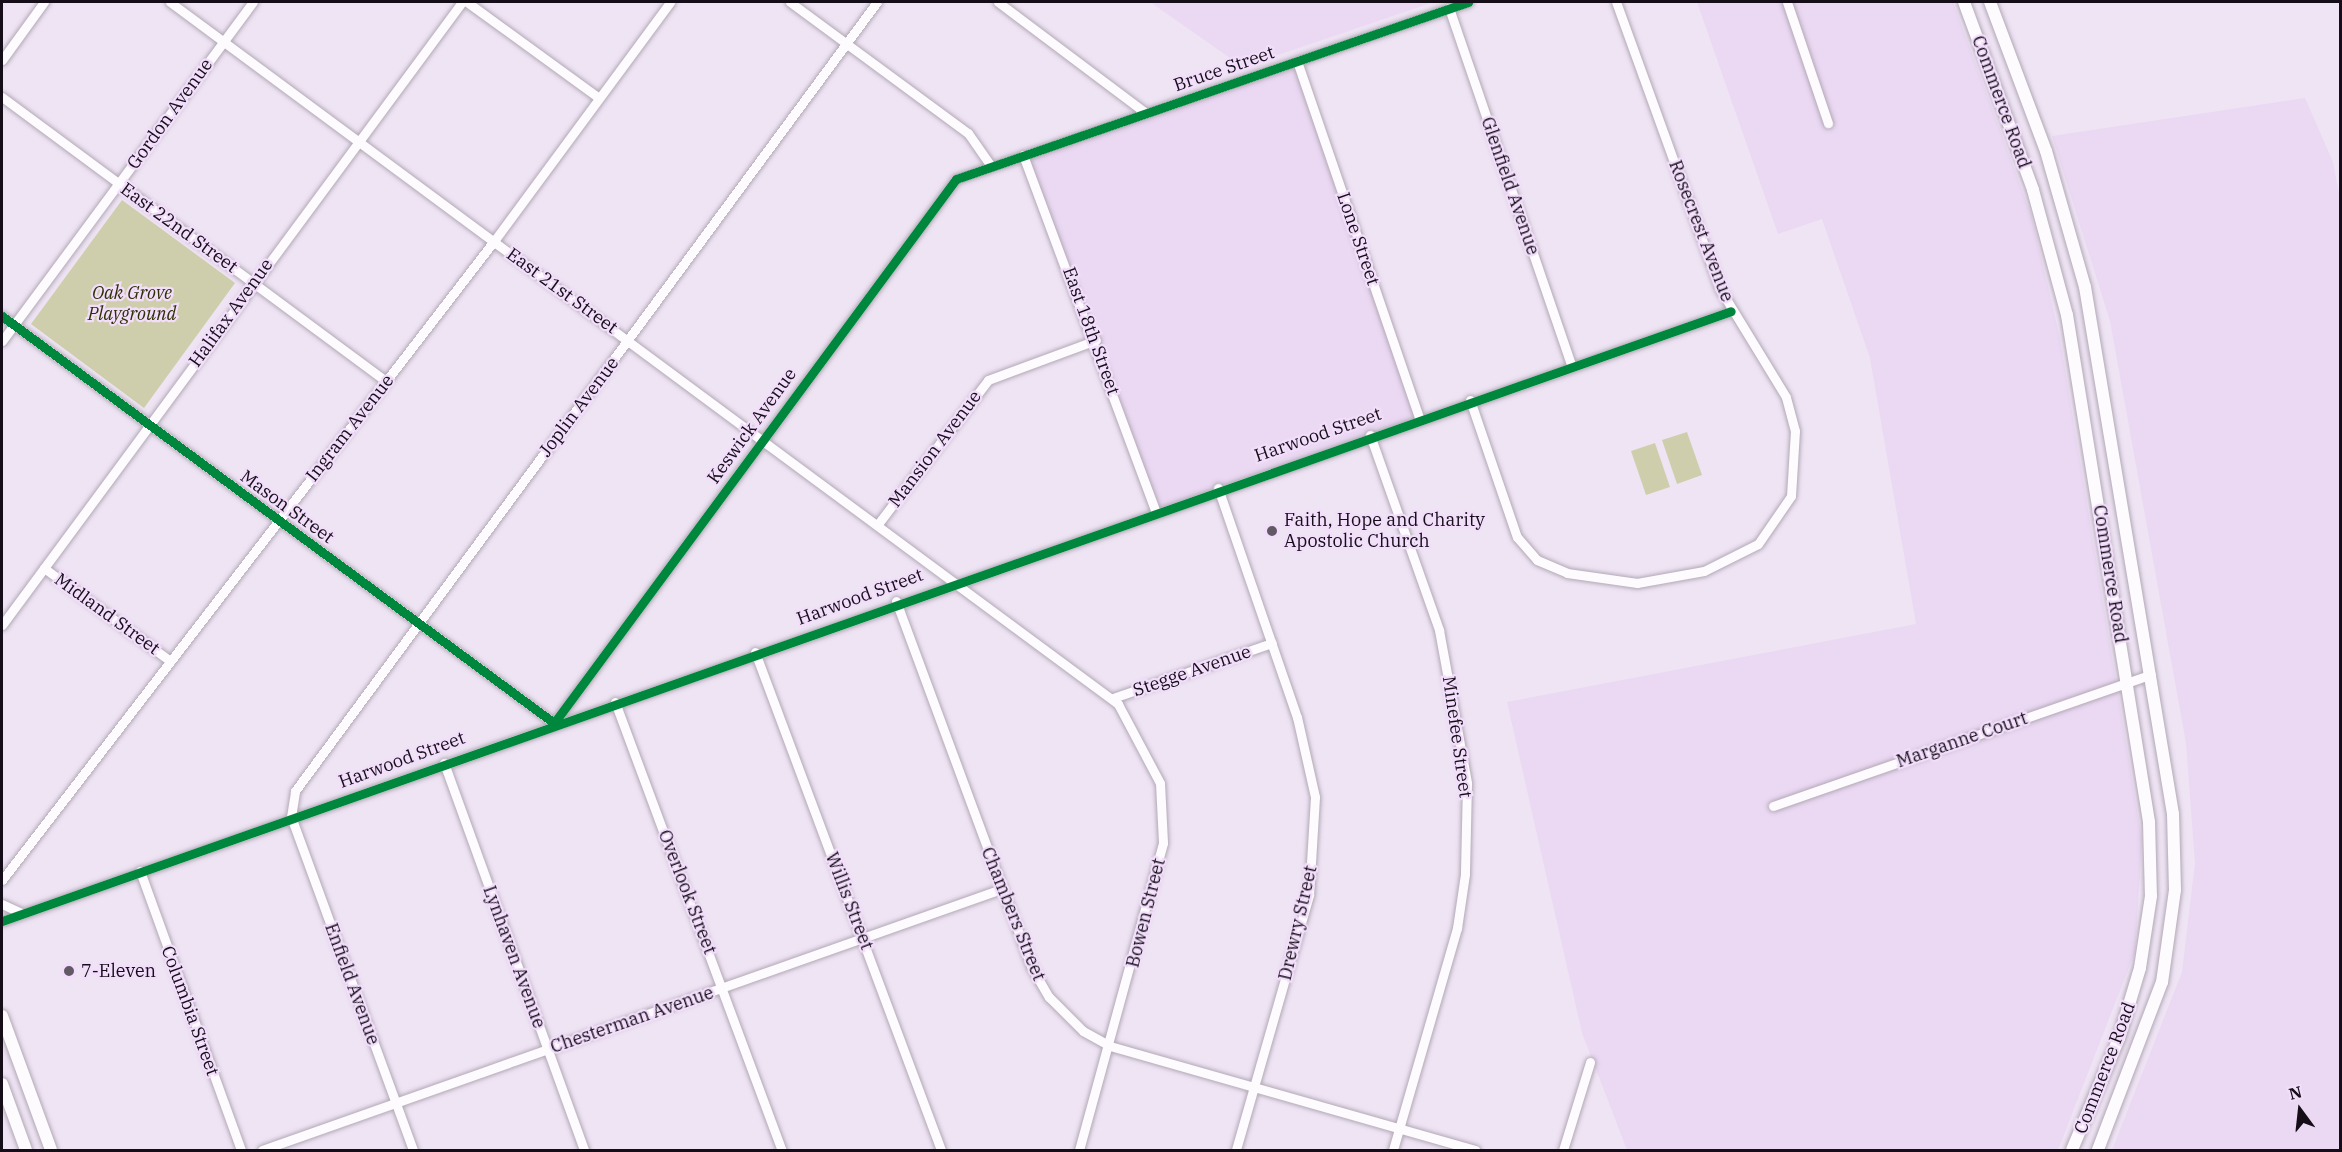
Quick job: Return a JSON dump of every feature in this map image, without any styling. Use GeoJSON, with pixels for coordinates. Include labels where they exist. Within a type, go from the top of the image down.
{"type":"FeatureCollection","features":[{"type":"Feature","properties":{"kind":"main road","name":"Commerce Road"},"geometry":{"type":"LineString","coordinates":[[1964,2],[2028,172],[2058,278],[2128,682],[2149,822],[2148,923],[2128,1012],[2072,1150]]}},
{"type":"Feature","properties":{"kind":"main road","name":"Commerce Road"},"geometry":{"type":"LineString","coordinates":[[1990,2],[2046,151],[2085,287],[2173,814],[2173,915],[2149,1026],[2098,1150]]}},
{"type":"Feature","properties":{"kind":"main road"},"geometry":{"type":"LineString","coordinates":[[2,1016],[51,1150]]}},
{"type":"Feature","properties":{"kind":"main road"},"geometry":{"type":"LineString","coordinates":[[2,1084],[26,1150]]}},
{"type":"Feature","properties":{"kind":"street"},"geometry":{"type":"LineString","coordinates":[[2,60],[44,2]]}},
{"type":"Feature","properties":{"kind":"street","name":"East 21st Street"},"geometry":{"type":"LineString","coordinates":[[170,2],[954,581]]}},
{"type":"Feature","properties":{"kind":"street","name":"Gordon Avenue"},"geometry":{"type":"LineString","coordinates":[[2,341],[253,2]]}},
{"type":"Feature","properties":{"kind":"street","name":"Halifax Avenue"},"geometry":{"type":"LineString","coordinates":[[2,625],[462,2]]}},
{"type":"Feature","properties":{"kind":"street"},"geometry":{"type":"LineString","coordinates":[[467,2],[599,98]]}},
{"type":"Feature","properties":{"kind":"street","name":"Ingram Avenue"},"geometry":{"type":"LineString","coordinates":[[2,880],[494,241],[670,2]]}},
{"type":"Feature","properties":{"kind":"street"},"geometry":{"type":"LineString","coordinates":[[790,2],[968,133],[991,166]]}},
{"type":"Feature","properties":{"kind":"street","name":"Joplin Avenue"},"geometry":{"type":"LineString","coordinates":[[291,817],[295,791],[878,2]]}},
{"type":"Feature","properties":{"kind":"street"},"geometry":{"type":"LineString","coordinates":[[998,2],[1146,113]]}},
{"type":"Feature","properties":{"kind":"street","name":"Bruce Street"},"geometry":{"type":"LineString","coordinates":[[991,166],[1468,2]]}},
{"type":"Feature","properties":{"kind":"street","name":"Rosecrest Avenue"},"geometry":{"type":"LineString","coordinates":[[1470,400],[1517,537],[1537,560],[1567,573],[1637,583],[1676,579],[1732,561],[1777,521],[1791,496],[1795,431],[1786,398],[1731,311],[1616,2]]}},
{"type":"Feature","properties":{"kind":"street"},"geometry":{"type":"LineString","coordinates":[[1787,2],[1828,123]]}},
{"type":"Feature","properties":{"kind":"street","name":"Glenfield Avenue"},"geometry":{"type":"LineString","coordinates":[[1449,8],[1571,365]]}},
{"type":"Feature","properties":{"kind":"street","name":"Lone Street"},"geometry":{"type":"LineString","coordinates":[[1297,61],[1419,418]]}},
{"type":"Feature","properties":{"kind":"street","name":"East 22nd Street"},"geometry":{"type":"LineString","coordinates":[[2,97],[386,381]]}},
{"type":"Feature","properties":{"kind":"street","name":"East 18th Street"},"geometry":{"type":"LineString","coordinates":[[1023,154],[1095,340],[1155,510]]}},
{"type":"Feature","properties":{"kind":"street","name":"Keswick Avenue"},"geometry":{"type":"LineString","coordinates":[[554,723],[952,182],[991,166]]}},
{"type":"Feature","properties":{"kind":"street","name":"Harwood Street"},"geometry":{"type":"LineString","coordinates":[[2,921],[896,601],[1731,311]]}},
{"type":"Feature","properties":{"kind":"street","name":"Mason Street"},"geometry":{"type":"LineString","coordinates":[[2,316],[554,723]]}},
{"type":"Feature","properties":{"kind":"street","name":"Mansion Avenue"},"geometry":{"type":"LineString","coordinates":[[878,524],[988,380],[1095,340]]}},
{"type":"Feature","properties":{"kind":"street","name":"Minefee Street"},"geometry":{"type":"LineString","coordinates":[[1370,435],[1439,630],[1467,783],[1467,852],[1459,918],[1393,1150]]}},
{"type":"Feature","properties":{"kind":"street","name":"Drewry Street"},"geometry":{"type":"LineString","coordinates":[[1218,488],[1308,755],[1315,843],[1303,918],[1236,1150]]}},
{"type":"Feature","properties":{"kind":"street","name":"Midland Street"},"geometry":{"type":"LineString","coordinates":[[44,567],[170,661]]}},
{"type":"Feature","properties":{"kind":"street","name":"Bowen Street"},"geometry":{"type":"LineString","coordinates":[[954,581],[1113,698],[1155,769],[1164,828],[1157,882],[1079,1150]]}},
{"type":"Feature","properties":{"kind":"street","name":"Chambers Street"},"geometry":{"type":"LineString","coordinates":[[896,601],[1001,889],[1040,983],[1083,1031],[1110,1046],[1254,1085],[1475,1150]]}},
{"type":"Feature","properties":{"kind":"street","name":"Stegge Avenue"},"geometry":{"type":"LineString","coordinates":[[1113,698],[1272,643]]}},
{"type":"Feature","properties":{"kind":"street","name":"Willis Street"},"geometry":{"type":"LineString","coordinates":[[755,652],[941,1150]]}},
{"type":"Feature","properties":{"kind":"street","name":"Marganne Court"},"geometry":{"type":"LineString","coordinates":[[1773,806],[2151,674]]}},
{"type":"Feature","properties":{"kind":"street","name":"Overlook Street"},"geometry":{"type":"LineString","coordinates":[[615,702],[782,1150]]}},
{"type":"Feature","properties":{"kind":"street","name":"Lynhaven Avenue"},"geometry":{"type":"LineString","coordinates":[[444,763],[584,1150]]}},
{"type":"Feature","properties":{"kind":"street","name":"Enfield Avenue"},"geometry":{"type":"LineString","coordinates":[[291,817],[413,1150]]}},
{"type":"Feature","properties":{"kind":"street","name":"Columbia Street"},"geometry":{"type":"LineString","coordinates":[[140,872],[241,1150]]}},
{"type":"Feature","properties":{"kind":"street","name":"Chesterman Avenue"},"geometry":{"type":"LineString","coordinates":[[262,1150],[1001,889]]}},
{"type":"Feature","properties":{"kind":"street"},"geometry":{"type":"LineString","coordinates":[[2,904],[21,914]]}},
{"type":"Feature","properties":{"kind":"street"},"geometry":{"type":"LineString","coordinates":[[1563,1150],[1590,1062]]}},
{"type":"Feature","properties":{"kind":"shaded area"},"geometry":{"type":"Polygon","coordinates":[[[1150,2],[1434,2],[1243,67],[1150,2]]]}},
{"type":"Feature","properties":{"kind":"shaded area"},"geometry":{"type":"Polygon","coordinates":[[[1697,2],[1953,2],[2031,214],[2060,338],[2142,840],[2135,952],[2058,1150],[1627,1150],[1582,1033],[1507,702],[1916,624],[1870,358],[1822,219],[1778,234],[1697,2]]]}},
{"type":"Feature","properties":{"kind":"shaded area"},"geometry":{"type":"Polygon","coordinates":[[[1297,61],[1419,418],[1155,510],[1026,154],[1297,61]]]}},
{"type":"Feature","properties":{"kind":"shaded area"},"geometry":{"type":"Polygon","coordinates":[[[2305,98],[2333,162],[2340,200],[2340,1150],[2112,1150],[2182,972],[2195,863],[2186,743],[2110,321],[2052,136],[2305,98]]]}},
{"type":"Feature","properties":{"kind":"green space","name":"Oak Grove Playground"},"geometry":{"type":"Polygon","coordinates":[[[122,200],[235,283],[144,408],[31,324],[122,200]]]}},
{"type":"Feature","properties":{"kind":"green space"},"geometry":{"type":"Polygon","coordinates":[[[1687,432],[1702,475],[1677,484],[1662,440],[1687,432]]]}},
{"type":"Feature","properties":{"kind":"green space"},"geometry":{"type":"Polygon","coordinates":[[[1655,443],[1670,487],[1646,495],[1631,451],[1655,443]]]}},
{"type":"Feature","properties":{"kind":"cycle path"},"geometry":{"type":"LineString","coordinates":[[2,316],[554,723],[956,179],[1468,2]]}},
{"type":"Feature","properties":{"kind":"cycle path"},"geometry":{"type":"LineString","coordinates":[[2,921],[1731,311]]}},
{"type":"Feature","properties":{"kind":"place","name":"Faith, Hope and Charity Apostolic Church"},"geometry":{"type":"Point","coordinates":[1272,531]}},
{"type":"Feature","properties":{"kind":"place","name":"7-Eleven"},"geometry":{"type":"Point","coordinates":[69,971]}}]}
